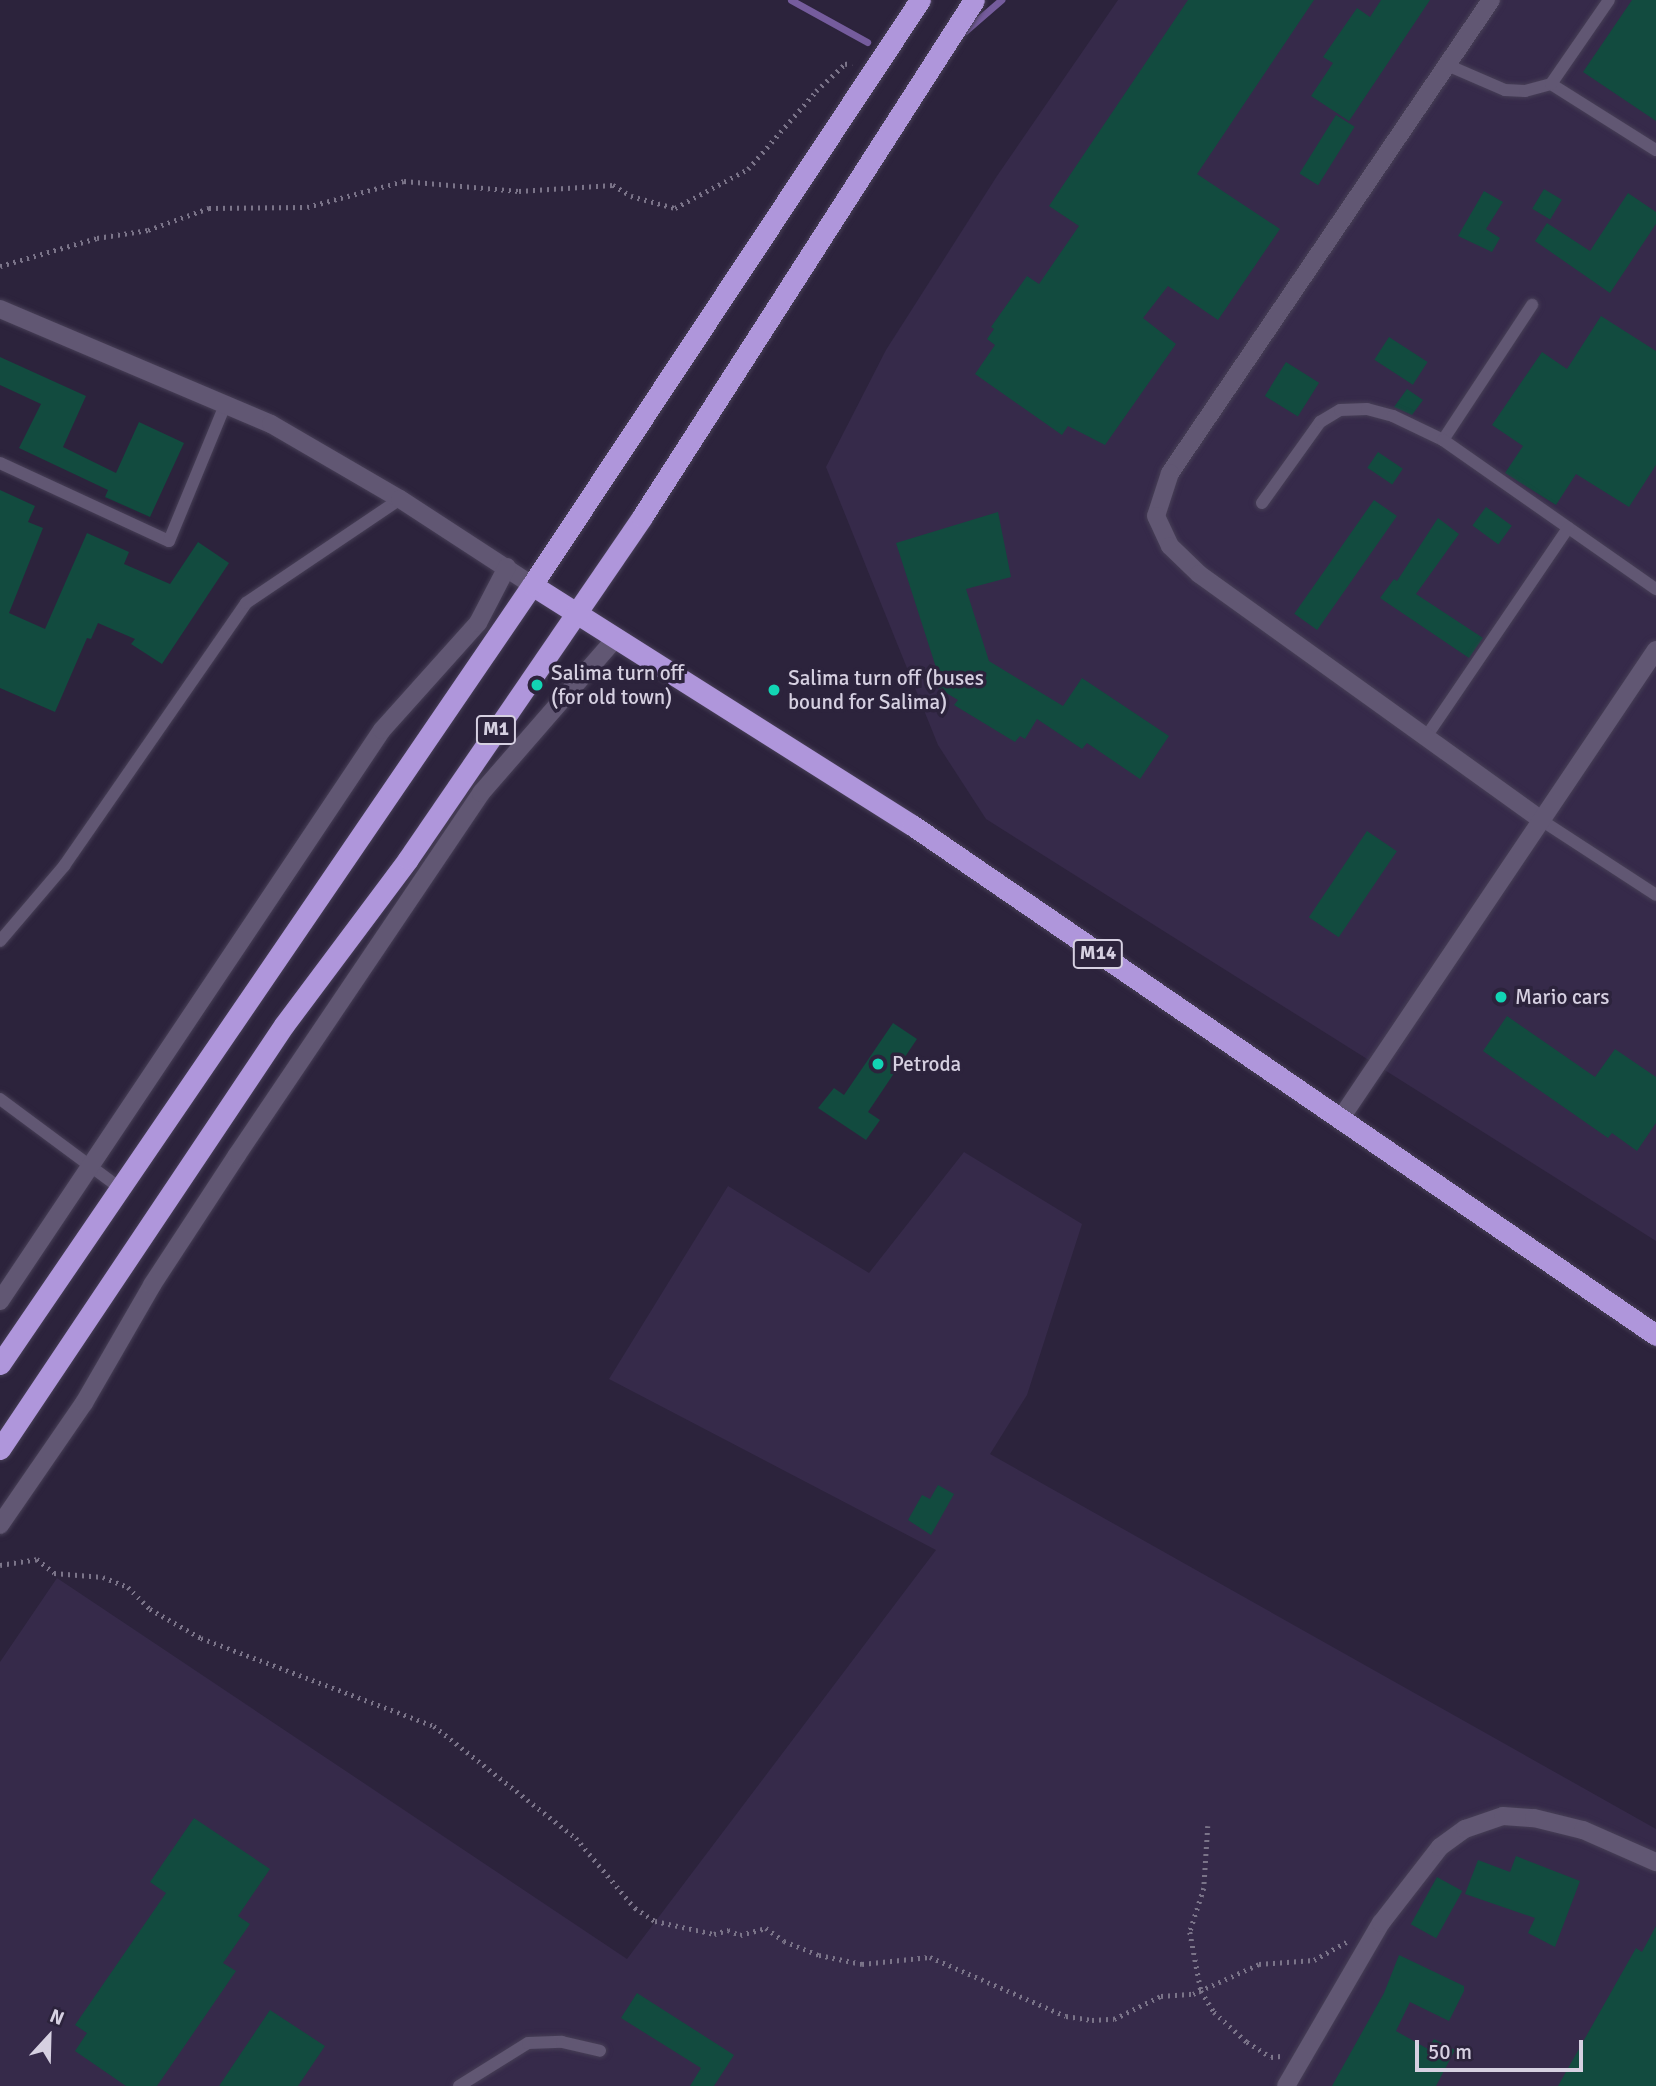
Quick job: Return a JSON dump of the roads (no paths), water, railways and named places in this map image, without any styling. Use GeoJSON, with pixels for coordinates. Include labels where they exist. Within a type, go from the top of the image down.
{"type":"FeatureCollection","features":[{"type":"Feature","properties":{"kind":"highway","name":"M1"},"geometry":{"type":"LineString","coordinates":[[0,1364],[531,585],[920,0]]}},
{"type":"Feature","properties":{"kind":"highway","name":"M1"},"geometry":{"type":"LineString","coordinates":[[0,1449],[284,1025],[408,859],[575,613],[974,0]]}},
{"type":"Feature","properties":{"kind":"highway","name":"M14"},"geometry":{"type":"LineString","coordinates":[[531,585],[912,825],[1656,1335]]}},
{"type":"Feature","properties":{"kind":"street"},"geometry":{"type":"LineString","coordinates":[[1492,0],[1170,473],[1156,516],[1170,547],[1199,574],[1541,820]]}},
{"type":"Feature","properties":{"kind":"street"},"geometry":{"type":"LineString","coordinates":[[0,309],[271,424],[400,499],[531,585]]}},
{"type":"Feature","properties":{"kind":"street"},"geometry":{"type":"LineString","coordinates":[[0,1301],[90,1170],[149,1073],[382,730],[478,624],[507,567]]}},
{"type":"Feature","properties":{"kind":"street"},"geometry":{"type":"LineString","coordinates":[[0,1525],[84,1403],[152,1285],[237,1154],[481,793],[615,639]]}},
{"type":"Feature","properties":{"kind":"street"},"geometry":{"type":"LineString","coordinates":[[1341,1118],[1656,650]]}},
{"type":"Feature","properties":{"kind":"street"},"geometry":{"type":"LineString","coordinates":[[1286,2086],[1381,1923],[1440,1847],[1465,1829],[1503,1816],[1534,1818],[1583,1830],[1656,1862]]}},
{"type":"Feature","properties":{"kind":"lane"},"geometry":{"type":"LineString","coordinates":[[1447,65],[1504,90],[1525,91],[1551,84],[1609,0]]}},
{"type":"Feature","properties":{"kind":"lane"},"geometry":{"type":"LineString","coordinates":[[1551,84],[1656,150]]}},
{"type":"Feature","properties":{"kind":"lane"},"geometry":{"type":"LineString","coordinates":[[1443,440],[1532,305]]}},
{"type":"Feature","properties":{"kind":"lane"},"geometry":{"type":"LineString","coordinates":[[0,463],[169,541],[225,405]]}},
{"type":"Feature","properties":{"kind":"lane"},"geometry":{"type":"LineString","coordinates":[[1262,503],[1320,422],[1340,410],[1367,410],[1393,416],[1443,440],[1656,589]]}},
{"type":"Feature","properties":{"kind":"lane"},"geometry":{"type":"LineString","coordinates":[[0,941],[64,866],[246,603],[400,499]]}},
{"type":"Feature","properties":{"kind":"lane"},"geometry":{"type":"LineString","coordinates":[[1426,737],[1568,528]]}},
{"type":"Feature","properties":{"kind":"lane"},"geometry":{"type":"LineString","coordinates":[[1541,820],[1656,894]]}},
{"type":"Feature","properties":{"kind":"lane"},"geometry":{"type":"LineString","coordinates":[[0,1099],[90,1170],[121,1189]]}},
{"type":"Feature","properties":{"kind":"lane"},"geometry":{"type":"LineString","coordinates":[[459,2086],[528,2043],[562,2042],[600,2051]]}},
{"type":"Feature","properties":{"kind":"waterway"},"geometry":{"type":"LineString","coordinates":[[791,0],[867,42]]}},
{"type":"Feature","properties":{"kind":"waterway"},"geometry":{"type":"LineString","coordinates":[[965,31],[1001,0]]}},
{"type":"Feature","properties":{"kind":"place","name":"Salima turn off (for old town)"},"geometry":{"type":"Point","coordinates":[537,685]}},
{"type":"Feature","properties":{"kind":"place","name":"Salima turn off (buses bound for Salima)"},"geometry":{"type":"Point","coordinates":[774,690]}},
{"type":"Feature","properties":{"kind":"place","name":"Mario cars"},"geometry":{"type":"Point","coordinates":[1501,997]}},
{"type":"Feature","properties":{"kind":"place","name":"Petroda"},"geometry":{"type":"Point","coordinates":[878,1064]}}]}
